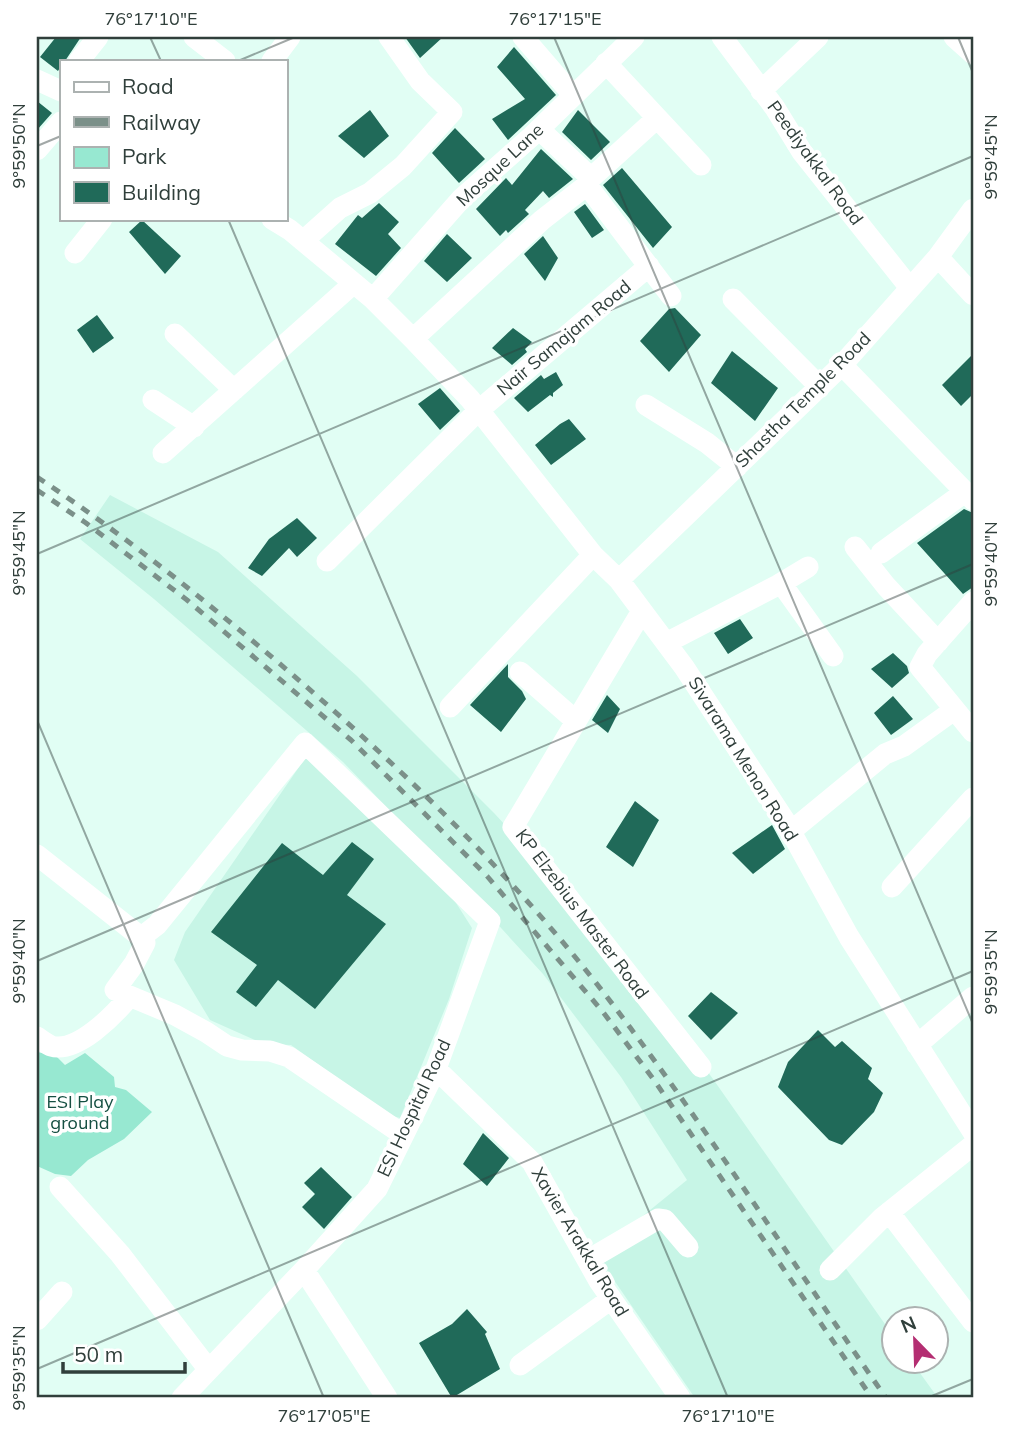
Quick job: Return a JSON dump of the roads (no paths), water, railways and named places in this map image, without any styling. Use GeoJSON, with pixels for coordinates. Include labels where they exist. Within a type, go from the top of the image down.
{"type":"FeatureCollection","features":[{"type":"Feature","properties":{"kind":"street"},"geometry":{"type":"LineString","coordinates":[[80,60],[98,37]]}},
{"type":"Feature","properties":{"kind":"street"},"geometry":{"type":"LineString","coordinates":[[194,37],[224,60]]}},
{"type":"Feature","properties":{"kind":"street"},"geometry":{"type":"LineString","coordinates":[[273,60],[290,37]]}},
{"type":"Feature","properties":{"kind":"street"},"geometry":{"type":"LineString","coordinates":[[303,241],[340,208],[370,193],[403,166],[452,112],[419,80],[389,37]]}},
{"type":"Feature","properties":{"kind":"street"},"geometry":{"type":"LineString","coordinates":[[523,37],[573,95]]}},
{"type":"Feature","properties":{"kind":"street","name":"Mosque Lane"},"geometry":{"type":"LineString","coordinates":[[373,299],[462,198],[539,129],[634,37]]}},
{"type":"Feature","properties":{"kind":"street","name":"Peediyakkal Road"},"geometry":{"type":"LineString","coordinates":[[722,37],[802,152],[910,288]]}},
{"type":"Feature","properties":{"kind":"street"},"geometry":{"type":"LineString","coordinates":[[761,91],[818,37]]}},
{"type":"Feature","properties":{"kind":"street"},"geometry":{"type":"LineString","coordinates":[[954,37],[973,54]]}},
{"type":"Feature","properties":{"kind":"street"},"geometry":{"type":"LineString","coordinates":[[606,63],[701,164]]}},
{"type":"Feature","properties":{"kind":"street"},"geometry":{"type":"LineString","coordinates":[[37,80],[60,88]]}},
{"type":"Feature","properties":{"kind":"street"},"geometry":{"type":"LineString","coordinates":[[539,129],[591,178],[657,118]]}},
{"type":"Feature","properties":{"kind":"street"},"geometry":{"type":"LineString","coordinates":[[37,150],[60,123]]}},
{"type":"Feature","properties":{"kind":"street"},"geometry":{"type":"LineString","coordinates":[[413,339],[542,220],[587,185],[671,296]]}},
{"type":"Feature","properties":{"kind":"street","name":"Shastha Temple Road"},"geometry":{"type":"LineString","coordinates":[[618,579],[842,365],[939,257],[973,209]]}},
{"type":"Feature","properties":{"kind":"street"},"geometry":{"type":"LineString","coordinates":[[75,253],[101,220]]}},
{"type":"Feature","properties":{"kind":"street","name":"Sivarama Menon Road"},"geometry":{"type":"LineString","coordinates":[[273,220],[373,299],[413,339],[479,410],[593,555],[618,579],[684,667],[790,832],[849,937],[917,1045],[971,1123]]}},
{"type":"Feature","properties":{"kind":"street"},"geometry":{"type":"LineString","coordinates":[[939,257],[973,295]]}},
{"type":"Feature","properties":{"kind":"street","name":"Nair Samajam Road"},"geometry":{"type":"LineString","coordinates":[[479,410],[649,266]]}},
{"type":"Feature","properties":{"kind":"street"},"geometry":{"type":"LineString","coordinates":[[163,453],[354,284]]}},
{"type":"Feature","properties":{"kind":"street"},"geometry":{"type":"LineString","coordinates":[[733,299],[818,386]]}},
{"type":"Feature","properties":{"kind":"street"},"geometry":{"type":"LineString","coordinates":[[175,334],[234,390]]}},
{"type":"Feature","properties":{"kind":"street"},"geometry":{"type":"LineString","coordinates":[[842,365],[969,496],[881,553]]}},
{"type":"Feature","properties":{"kind":"street"},"geometry":{"type":"LineString","coordinates":[[153,400],[194,426]]}},
{"type":"Feature","properties":{"kind":"street"},"geometry":{"type":"LineString","coordinates":[[646,405],[707,443],[737,467]]}},
{"type":"Feature","properties":{"kind":"street"},"geometry":{"type":"LineString","coordinates":[[327,561],[479,410]]}},
{"type":"Feature","properties":{"kind":"street"},"geometry":{"type":"LineString","coordinates":[[855,547],[886,586],[938,642]]}},
{"type":"Feature","properties":{"kind":"street"},"geometry":{"type":"LineString","coordinates":[[450,707],[593,555]]}},
{"type":"Feature","properties":{"kind":"street"},"geometry":{"type":"LineString","coordinates":[[666,643],[808,567]]}},
{"type":"Feature","properties":{"kind":"street"},"geometry":{"type":"LineString","coordinates":[[781,583],[833,656]]}},
{"type":"Feature","properties":{"kind":"street"},"geometry":{"type":"LineString","coordinates":[[973,602],[927,654],[920,667],[973,732]]}},
{"type":"Feature","properties":{"kind":"street","name":"KP Elzebius Master Road"},"geometry":{"type":"LineString","coordinates":[[642,611],[513,827],[701,1066]]}},
{"type":"Feature","properties":{"kind":"street"},"geometry":{"type":"LineString","coordinates":[[520,672],[576,721]]}},
{"type":"Feature","properties":{"kind":"street"},"geometry":{"type":"LineString","coordinates":[[790,832],[885,754],[904,746],[954,710]]}},
{"type":"Feature","properties":{"kind":"street","name":"ESI Hospital Road"},"geometry":{"type":"LineString","coordinates":[[37,855],[137,934],[144,935],[157,925],[305,743],[489,921],[436,1069],[377,1189],[182,1398]]}},
{"type":"Feature","properties":{"kind":"street"},"geometry":{"type":"LineString","coordinates":[[892,887],[973,798]]}},
{"type":"Feature","properties":{"kind":"street"},"geometry":{"type":"LineString","coordinates":[[145,943],[115,990],[175,1015],[227,1046],[242,1050],[270,1051],[289,1057],[402,1134]]}},
{"type":"Feature","properties":{"kind":"street"},"geometry":{"type":"LineString","coordinates":[[37,1037],[53,1047],[69,1045],[100,1026],[130,997]]}},
{"type":"Feature","properties":{"kind":"street"},"geometry":{"type":"LineString","coordinates":[[917,1045],[973,997]]}},
{"type":"Feature","properties":{"kind":"street","name":"Xavier Arakkal Road"},"geometry":{"type":"LineString","coordinates":[[436,1069],[532,1162],[611,1299],[680,1398]]}},
{"type":"Feature","properties":{"kind":"street"},"geometry":{"type":"LineString","coordinates":[[830,1270],[889,1212],[973,1145]]}},
{"type":"Feature","properties":{"kind":"street"},"geometry":{"type":"LineString","coordinates":[[60,1187],[120,1254],[209,1370]]}},
{"type":"Feature","properties":{"kind":"street"},"geometry":{"type":"LineString","coordinates":[[889,1212],[973,1322]]}},
{"type":"Feature","properties":{"kind":"street"},"geometry":{"type":"LineString","coordinates":[[587,1260],[658,1219],[665,1220],[688,1247]]}},
{"type":"Feature","properties":{"kind":"street"},"geometry":{"type":"LineString","coordinates":[[304,1270],[387,1398]]}},
{"type":"Feature","properties":{"kind":"street"},"geometry":{"type":"LineString","coordinates":[[37,1320],[62,1292]]}},
{"type":"Feature","properties":{"kind":"street"},"geometry":{"type":"LineString","coordinates":[[520,1365],[611,1299]]}},
{"type":"Feature","properties":{"kind":"railway"},"geometry":{"type":"LineString","coordinates":[[37,477],[158,564],[273,658],[362,736],[449,818],[531,905],[570,950],[644,1046],[886,1398]]}},
{"type":"Feature","properties":{"kind":"railway"},"geometry":{"type":"LineString","coordinates":[[37,490],[86,523],[187,600],[351,740],[487,876],[603,1012],[654,1080],[872,1398]]}},
{"type":"Feature","properties":{"kind":"park label","name":"ESI Play ground"},"geometry":{"type":"Point","coordinates":[80,1112]}}]}
